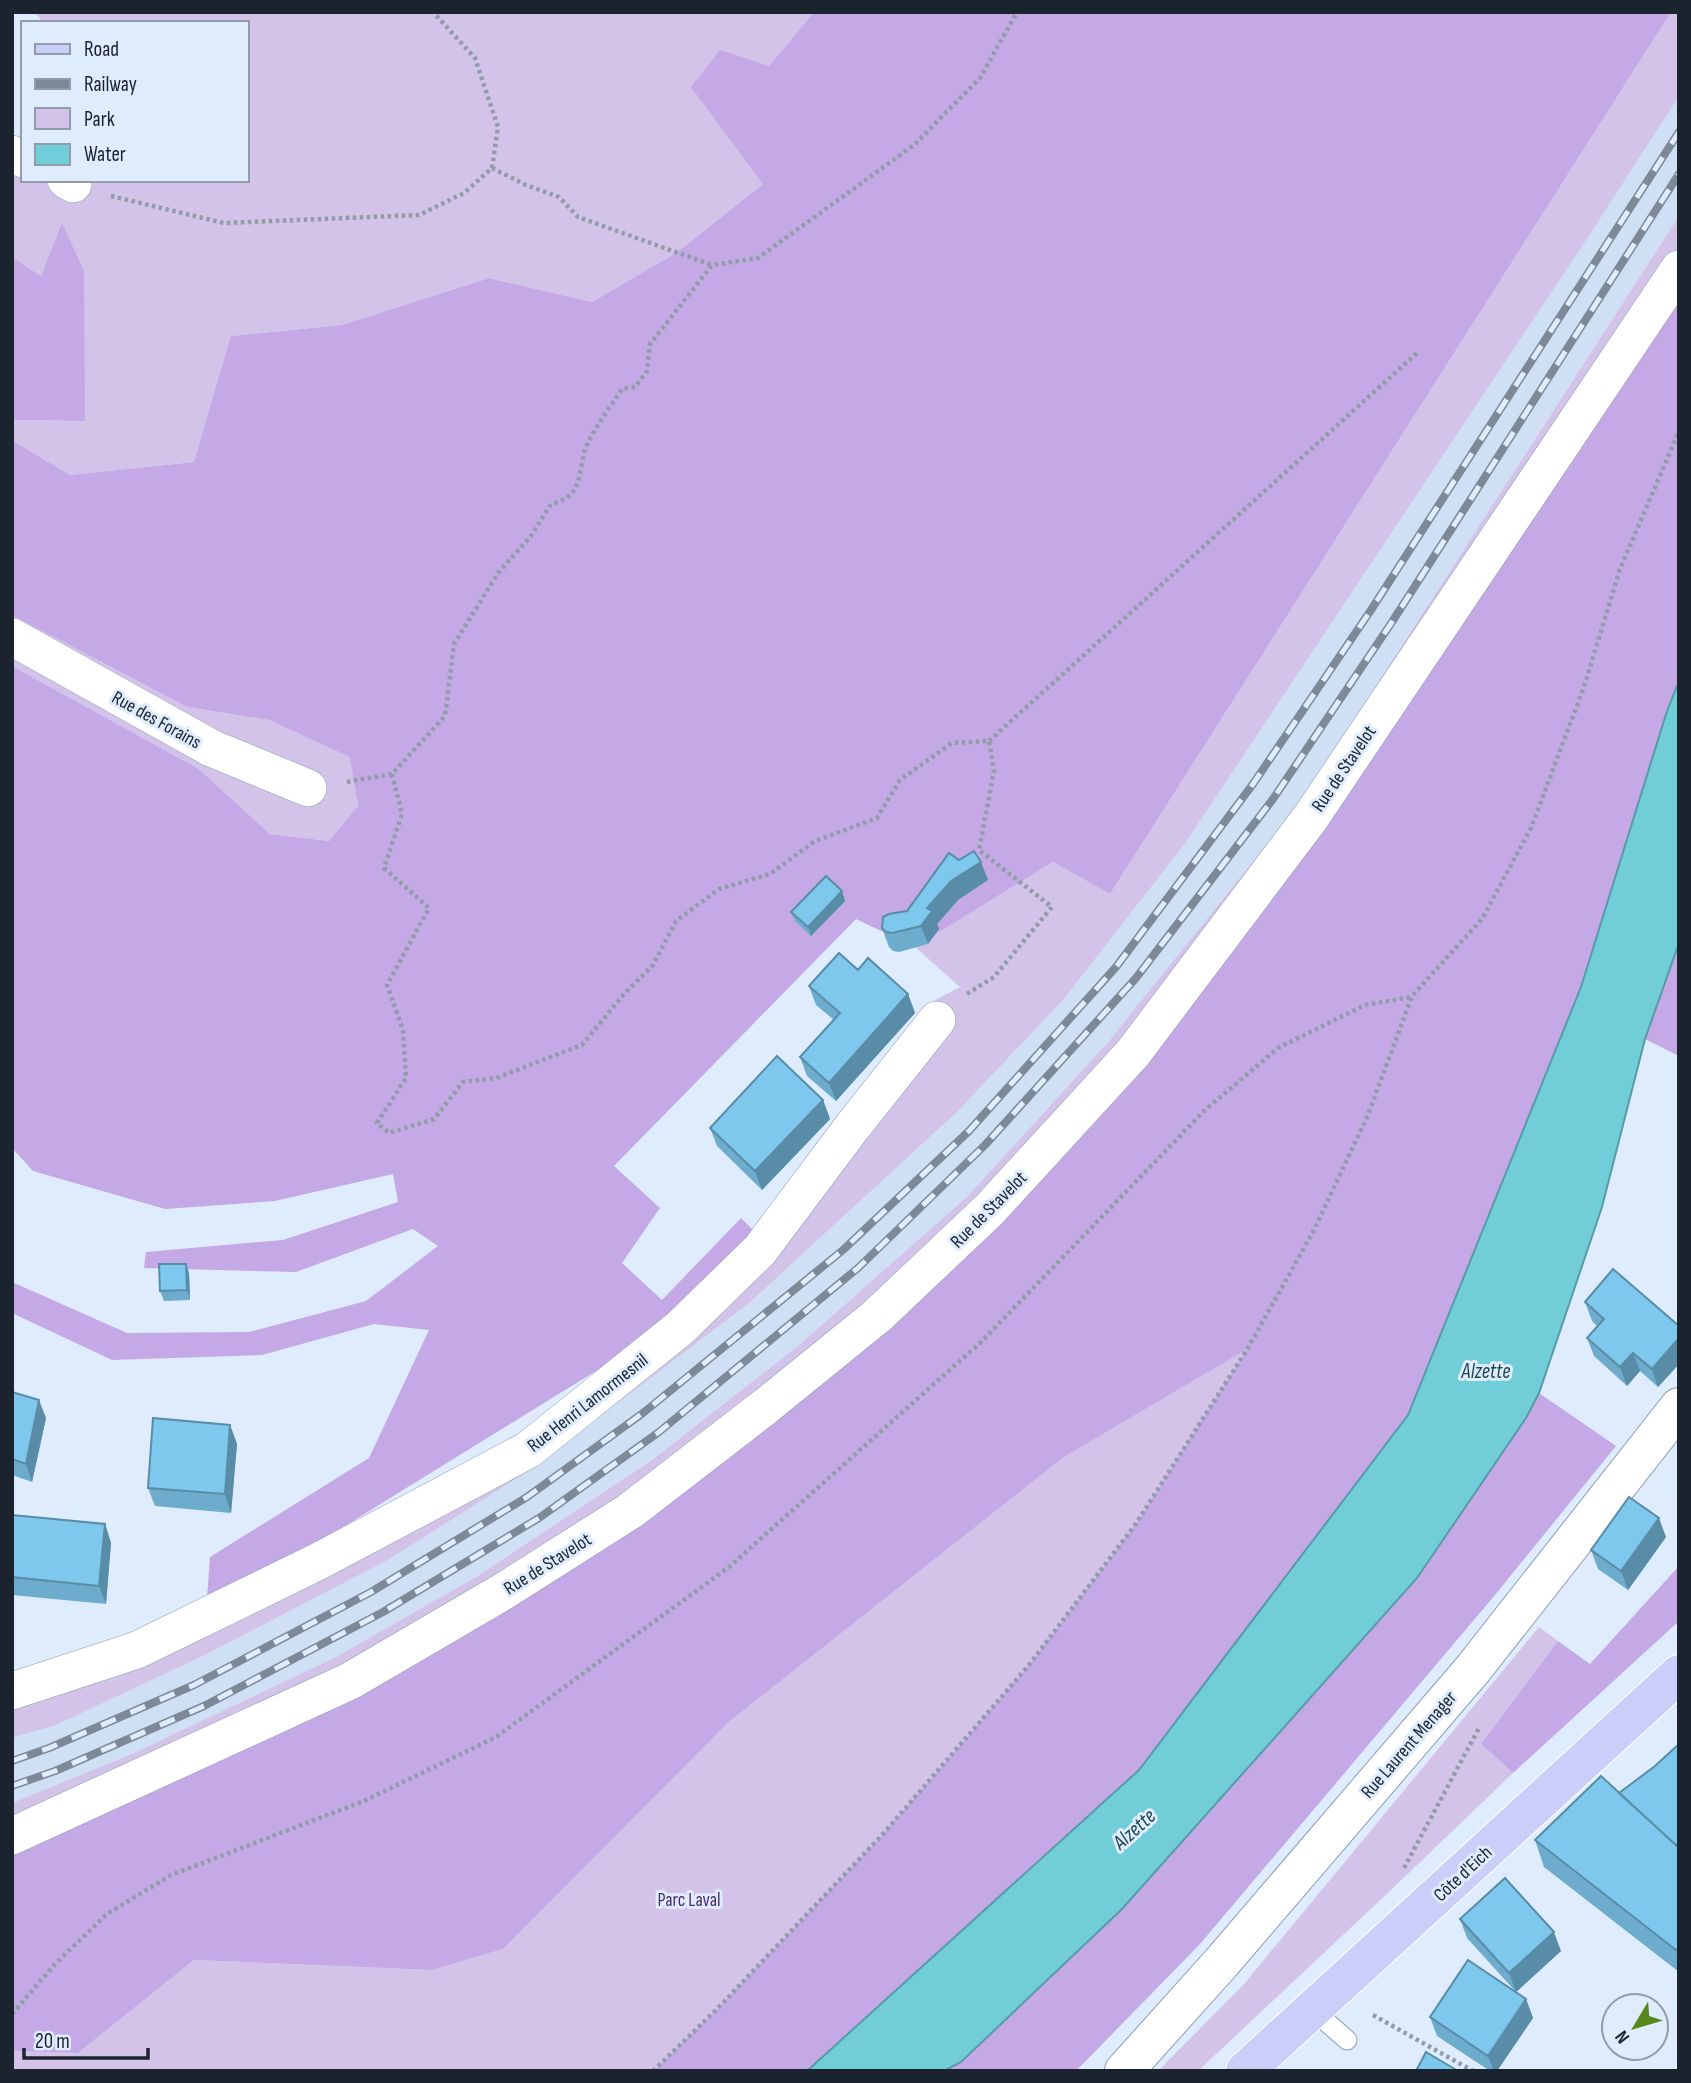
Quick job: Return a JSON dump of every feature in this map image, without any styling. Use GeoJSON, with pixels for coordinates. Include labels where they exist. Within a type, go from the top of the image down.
{"type":"FeatureCollection","features":[{"type":"Feature","properties":{"kind":"main road","name":"Rue Laurent Menager"},"geometry":{"type":"LineString","coordinates":[[1124,2071],[1221,1963],[1473,1669],[1679,1407]]}},
{"type":"Feature","properties":{"kind":"main road","name":"Côte d'Eich"},"geometry":{"type":"LineString","coordinates":[[1245,2071],[1679,1674]]}},
{"type":"Feature","properties":{"kind":"street","name":"Rue de Stavelot"},"geometry":{"type":"LineString","coordinates":[[12,1836],[350,1681],[504,1591],[630,1511],[877,1316],[989,1210],[1133,1053],[1311,817],[1679,269]]}},
{"type":"Feature","properties":{"kind":"street","name":"Rue des Forains"},"geometry":{"type":"LineString","coordinates":[[12,637],[211,748],[308,788]]}},
{"type":"Feature","properties":{"kind":"street","name":"Rue Henri Lamormesnil"},"geometry":{"type":"LineString","coordinates":[[12,1690],[137,1650],[319,1561],[528,1450],[680,1328],[760,1250],[937,1020]]}},
{"type":"Feature","properties":{"kind":"lane"},"geometry":{"type":"LineString","coordinates":[[1313,2010],[1347,2040]]}},
{"type":"Feature","properties":{"kind":"path"},"geometry":{"type":"LineString","coordinates":[[70,182],[122,199],[224,223],[419,215],[464,193],[492,168],[498,127],[475,58],[433,12]]}},
{"type":"Feature","properties":{"kind":"path"},"geometry":{"type":"LineString","coordinates":[[492,168],[559,197],[578,217],[712,265],[758,258],[914,145],[980,78],[1017,12]]}},
{"type":"Feature","properties":{"kind":"path"},"geometry":{"type":"LineString","coordinates":[[308,788],[392,774],[445,716],[454,644],[498,573],[531,536],[551,504],[564,501],[576,489],[587,444],[622,389],[635,387],[647,371],[650,344],[712,265]]}},
{"type":"Feature","properties":{"kind":"path"},"geometry":{"type":"LineString","coordinates":[[392,774],[402,814],[384,868],[429,908],[387,985],[403,1030],[406,1078],[377,1123],[389,1133],[435,1119],[463,1082],[496,1077],[582,1045],[624,994],[653,965],[676,921],[708,897],[719,889],[770,874],[815,841],[877,818],[900,780],[953,743],[989,741],[1417,353]]}},
{"type":"Feature","properties":{"kind":"path"},"geometry":{"type":"LineString","coordinates":[[653,2071],[718,2008],[883,1834],[1029,1665],[1135,1525],[1248,1348],[1313,1232],[1368,1115],[1412,996],[1482,919],[1531,828],[1584,687],[1620,569],[1679,431]]}},
{"type":"Feature","properties":{"kind":"path"},"geometry":{"type":"LineString","coordinates":[[937,1020],[950,1005],[994,977],[1052,907],[979,850],[995,771],[989,741]]}},
{"type":"Feature","properties":{"kind":"path"},"geometry":{"type":"LineString","coordinates":[[12,2014],[55,1964],[107,1914],[171,1875],[365,1801],[496,1737],[729,1567],[981,1342],[1204,1111],[1279,1048],[1365,1005],[1412,996]]}},
{"type":"Feature","properties":{"kind":"path"},"geometry":{"type":"LineString","coordinates":[[1398,1878],[1481,1725]]}},
{"type":"Feature","properties":{"kind":"path"},"geometry":{"type":"LineString","coordinates":[[1373,2015],[1473,2071]]}},
{"type":"Feature","properties":{"kind":"shaded area"},"geometry":{"type":"Polygon","coordinates":[[[814,12],[1671,12],[1110,894],[1053,862],[915,947],[856,919],[614,1166],[660,1208],[622,1263],[662,1300],[741,1218],[755,1232],[677,1321],[314,1545],[207,1598],[210,1557],[369,1458],[429,1330],[374,1324],[262,1355],[112,1360],[12,1313],[12,1282],[127,1333],[249,1332],[366,1301],[438,1246],[413,1229],[296,1272],[144,1268],[146,1252],[283,1240],[398,1202],[393,1174],[275,1201],[165,1209],[33,1171],[12,1148],[12,666],[199,769],[270,834],[329,841],[358,806],[350,757],[269,720],[187,707],[12,615],[12,440],[70,475],[194,462],[231,336],[342,325],[489,278],[592,302],[676,253],[763,184],[691,87],[720,50],[769,66],[814,12]]]}},
{"type":"Feature","properties":{"kind":"shaded area"},"geometry":{"type":"Polygon","coordinates":[[[1679,96],[1679,216],[1303,799],[1109,1041],[968,1197],[798,1346],[652,1460],[476,1577],[338,1656],[134,1753],[12,1803],[12,1738],[56,1725],[203,1656],[388,1560],[528,1471],[748,1304],[957,1112],[1063,1000],[1596,225],[1679,96]]]}},
{"type":"Feature","properties":{"kind":"shaded area"},"geometry":{"type":"Polygon","coordinates":[[[62,223],[84,271],[85,421],[12,420],[12,257],[41,276],[62,223]]]}},
{"type":"Feature","properties":{"kind":"shaded area"},"geometry":{"type":"Polygon","coordinates":[[[1679,269],[1679,681],[1667,711],[1581,987],[1408,1415],[1139,1770],[807,2071],[653,2071],[718,2008],[883,1834],[1029,1665],[1135,1525],[1247,1349],[1064,1457],[730,1721],[503,1949],[432,1970],[194,1960],[78,2053],[12,2051],[12,1836],[350,1681],[766,1406],[1133,1053],[1679,269]]]}},
{"type":"Feature","properties":{"kind":"shaded area"},"geometry":{"type":"Polygon","coordinates":[[[1679,943],[1679,1056],[1645,1039],[1679,943]]]}},
{"type":"Feature","properties":{"kind":"shaded area"},"geometry":{"type":"Polygon","coordinates":[[[1539,1393],[1616,1446],[1495,1595],[1200,1944],[1076,2071],[944,2071],[961,2062],[1122,1909],[1417,1578],[1526,1418],[1539,1393]]]}},
{"type":"Feature","properties":{"kind":"shaded area"},"geometry":{"type":"Polygon","coordinates":[[[1679,1566],[1679,1621],[1513,1773],[1481,1744],[1558,1641],[1590,1664],[1679,1566]]]}},
{"type":"Feature","properties":{"kind":"green space"},"geometry":{"type":"Polygon","coordinates":[[[34,12],[814,12],[769,66],[763,184],[676,253],[592,302],[489,278],[342,325],[232,336],[194,462],[70,475],[12,440],[12,420],[85,421],[62,224],[41,276],[12,257],[12,154],[21,158],[21,182],[248,182],[248,21],[42,21],[34,12]]]}},
{"type":"Feature","properties":{"kind":"green space"},"geometry":{"type":"Polygon","coordinates":[[[1671,12],[1679,12],[1679,96],[1186,842],[1063,1000],[957,1112],[748,1304],[528,1471],[688,1339],[937,1020],[922,1007],[960,987],[915,947],[1053,862],[1110,894],[1671,12]]]}},
{"type":"Feature","properties":{"kind":"green space"},"geometry":{"type":"Polygon","coordinates":[[[1679,216],[1679,269],[1311,817],[989,1210],[504,1591],[12,1836],[12,1803],[134,1753],[338,1656],[476,1577],[652,1460],[798,1346],[967,1197],[1109,1041],[1303,799],[1679,216]]]}},
{"type":"Feature","properties":{"kind":"green space"},"geometry":{"type":"Polygon","coordinates":[[[12,615],[187,707],[269,720],[351,757],[358,807],[329,841],[270,834],[199,769],[12,666],[12,615]]]}},
{"type":"Feature","properties":{"kind":"green space","name":"Parc Laval"},"geometry":{"type":"Polygon","coordinates":[[[1248,1348],[1135,1525],[1029,1665],[883,1834],[718,2008],[653,2071],[12,2071],[12,2051],[78,2053],[194,1960],[432,1970],[503,1949],[730,1721],[1064,1457],[1248,1348]]]}},
{"type":"Feature","properties":{"kind":"green space"},"geometry":{"type":"Polygon","coordinates":[[[528,1471],[388,1560],[203,1656],[56,1725],[12,1738],[12,1709],[145,1660],[323,1580],[528,1471]]]}},
{"type":"Feature","properties":{"kind":"green space"},"geometry":{"type":"Polygon","coordinates":[[[1539,1627],[1558,1641],[1481,1744],[1513,1773],[1198,2071],[1158,2071],[1244,1984],[1539,1627]]]}},
{"type":"Feature","properties":{"kind":"water","name":"Alzette"},"geometry":{"type":"Polygon","coordinates":[[[1679,681],[1679,943],[1645,1039],[1602,1207],[1539,1393],[1526,1418],[1417,1578],[1122,1909],[961,2062],[944,2071],[807,2071],[1139,1770],[1408,1415],[1581,987],[1667,711],[1679,681]]]}},
{"type":"Feature","properties":{"kind":"building"},"geometry":{"type":"Polygon","coordinates":[[[974,851],[981,862],[951,881],[927,908],[932,911],[921,926],[892,933],[882,928],[883,917],[907,911],[949,853],[959,860],[974,851]]]}},
{"type":"Feature","properties":{"kind":"building"},"geometry":{"type":"Polygon","coordinates":[[[826,876],[842,891],[808,927],[791,912],[826,876]]]}},
{"type":"Feature","properties":{"kind":"building"},"geometry":{"type":"Polygon","coordinates":[[[839,953],[858,970],[868,958],[908,994],[829,1083],[800,1057],[840,1013],[809,986],[839,953]]]}},
{"type":"Feature","properties":{"kind":"building"},"geometry":{"type":"Polygon","coordinates":[[[777,1056],[823,1100],[755,1171],[710,1128],[777,1056]]]}},
{"type":"Feature","properties":{"kind":"building"},"geometry":{"type":"Polygon","coordinates":[[[159,1264],[186,1264],[187,1290],[160,1291],[159,1264]]]}},
{"type":"Feature","properties":{"kind":"building"},"geometry":{"type":"Polygon","coordinates":[[[1613,1269],[1679,1326],[1679,1338],[1652,1369],[1633,1353],[1620,1367],[1587,1338],[1604,1319],[1585,1302],[1613,1269]]]}},
{"type":"Feature","properties":{"kind":"building"},"geometry":{"type":"Polygon","coordinates":[[[12,1392],[39,1400],[26,1464],[12,1459],[12,1392]]]}},
{"type":"Feature","properties":{"kind":"building"},"geometry":{"type":"Polygon","coordinates":[[[153,1418],[230,1425],[225,1494],[148,1488],[153,1418]]]}},
{"type":"Feature","properties":{"kind":"building"},"geometry":{"type":"Polygon","coordinates":[[[1629,1497],[1659,1518],[1621,1571],[1591,1550],[1629,1497]]]}},
{"type":"Feature","properties":{"kind":"building"},"geometry":{"type":"Polygon","coordinates":[[[12,1515],[105,1524],[99,1586],[12,1577],[12,1515]]]}},
{"type":"Feature","properties":{"kind":"building"},"geometry":{"type":"Polygon","coordinates":[[[1679,1744],[1679,1843],[1676,1845],[1619,1793],[1679,1744]]]}},
{"type":"Feature","properties":{"kind":"building"},"geometry":{"type":"Polygon","coordinates":[[[1601,1776],[1679,1848],[1679,1947],[1676,1950],[1535,1840],[1601,1776]]]}},
{"type":"Feature","properties":{"kind":"building"},"geometry":{"type":"Polygon","coordinates":[[[1505,1878],[1554,1932],[1509,1973],[1460,1919],[1505,1878]]]}},
{"type":"Feature","properties":{"kind":"building"},"geometry":{"type":"Polygon","coordinates":[[[1468,1960],[1526,1999],[1488,2056],[1430,2017],[1468,1960]]]}},
{"type":"Feature","properties":{"kind":"building"},"geometry":{"type":"Polygon","coordinates":[[[1426,2052],[1458,2071],[1416,2071],[1426,2052]]]}},
{"type":"Feature","properties":{"kind":"railway"},"geometry":{"type":"LineString","coordinates":[[12,1761],[49,1748],[194,1685],[371,1592],[527,1497],[643,1413],[843,1250],[969,1131],[1116,967],[1253,784],[1371,610],[1679,132]]}},
{"type":"Feature","properties":{"kind":"railway"},"geometry":{"type":"LineString","coordinates":[[12,1786],[55,1771],[204,1706],[383,1612],[539,1518],[659,1432],[858,1268],[985,1145],[1136,978],[1273,799],[1392,622],[1679,174]]}}]}
